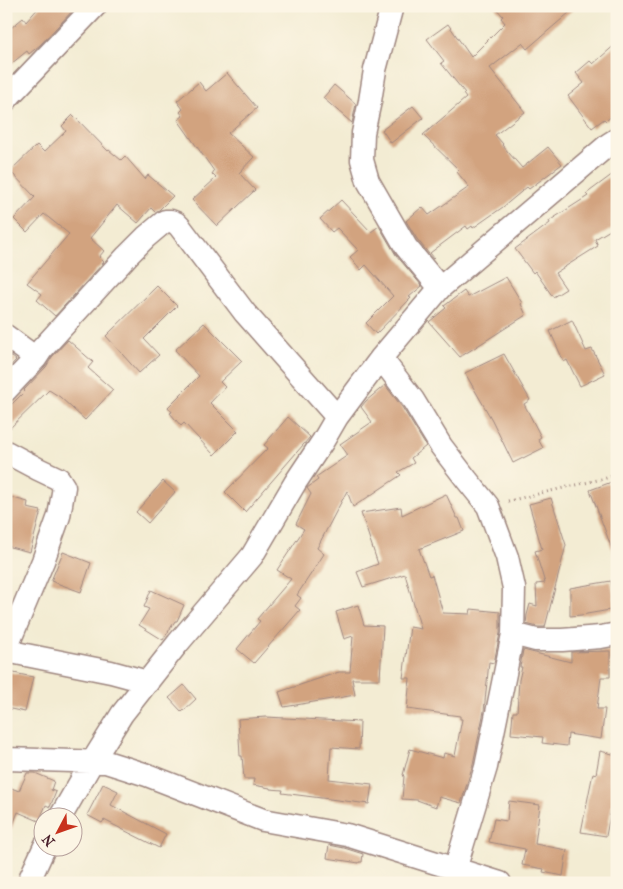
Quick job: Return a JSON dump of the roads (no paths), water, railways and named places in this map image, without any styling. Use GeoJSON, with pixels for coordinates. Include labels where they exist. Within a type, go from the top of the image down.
{"type":"FeatureCollection","features":[{"type":"Feature","properties":{"kind":"street"},"geometry":{"type":"LineString","coordinates":[[6,100],[95,6]]}},
{"type":"Feature","properties":{"kind":"street"},"geometry":{"type":"LineString","coordinates":[[392,6],[375,70],[363,133],[362,160],[368,181],[406,248],[440,288]]}},
{"type":"Feature","properties":{"kind":"street"},"geometry":{"type":"LineString","coordinates":[[67,806],[122,714],[178,643],[252,556],[295,482],[337,417],[382,358],[440,288],[617,139]]}},
{"type":"Feature","properties":{"kind":"street"},"geometry":{"type":"LineString","coordinates":[[6,390],[127,256],[165,221],[171,221],[180,227],[263,335],[337,417]]}},
{"type":"Feature","properties":{"kind":"street"},"geometry":{"type":"LineString","coordinates":[[6,336],[36,358]]}},
{"type":"Feature","properties":{"kind":"street"},"geometry":{"type":"LineString","coordinates":[[382,358],[413,400],[441,446],[488,506],[507,557],[514,588],[513,634],[486,767],[453,876]]}},
{"type":"Feature","properties":{"kind":"street"},"geometry":{"type":"LineString","coordinates":[[6,452],[59,479],[64,487],[59,516],[47,552],[6,650],[111,672],[148,682]]}},
{"type":"Feature","properties":{"kind":"street"},"geometry":{"type":"LineString","coordinates":[[513,634],[536,640],[562,640],[617,634]]}},
{"type":"Feature","properties":{"kind":"street"},"geometry":{"type":"LineString","coordinates":[[6,759],[106,762],[147,775],[263,820],[347,835],[453,876],[500,883]]}},
{"type":"Feature","properties":{"kind":"street"},"geometry":{"type":"LineString","coordinates":[[28,883],[41,856]]}}]}
